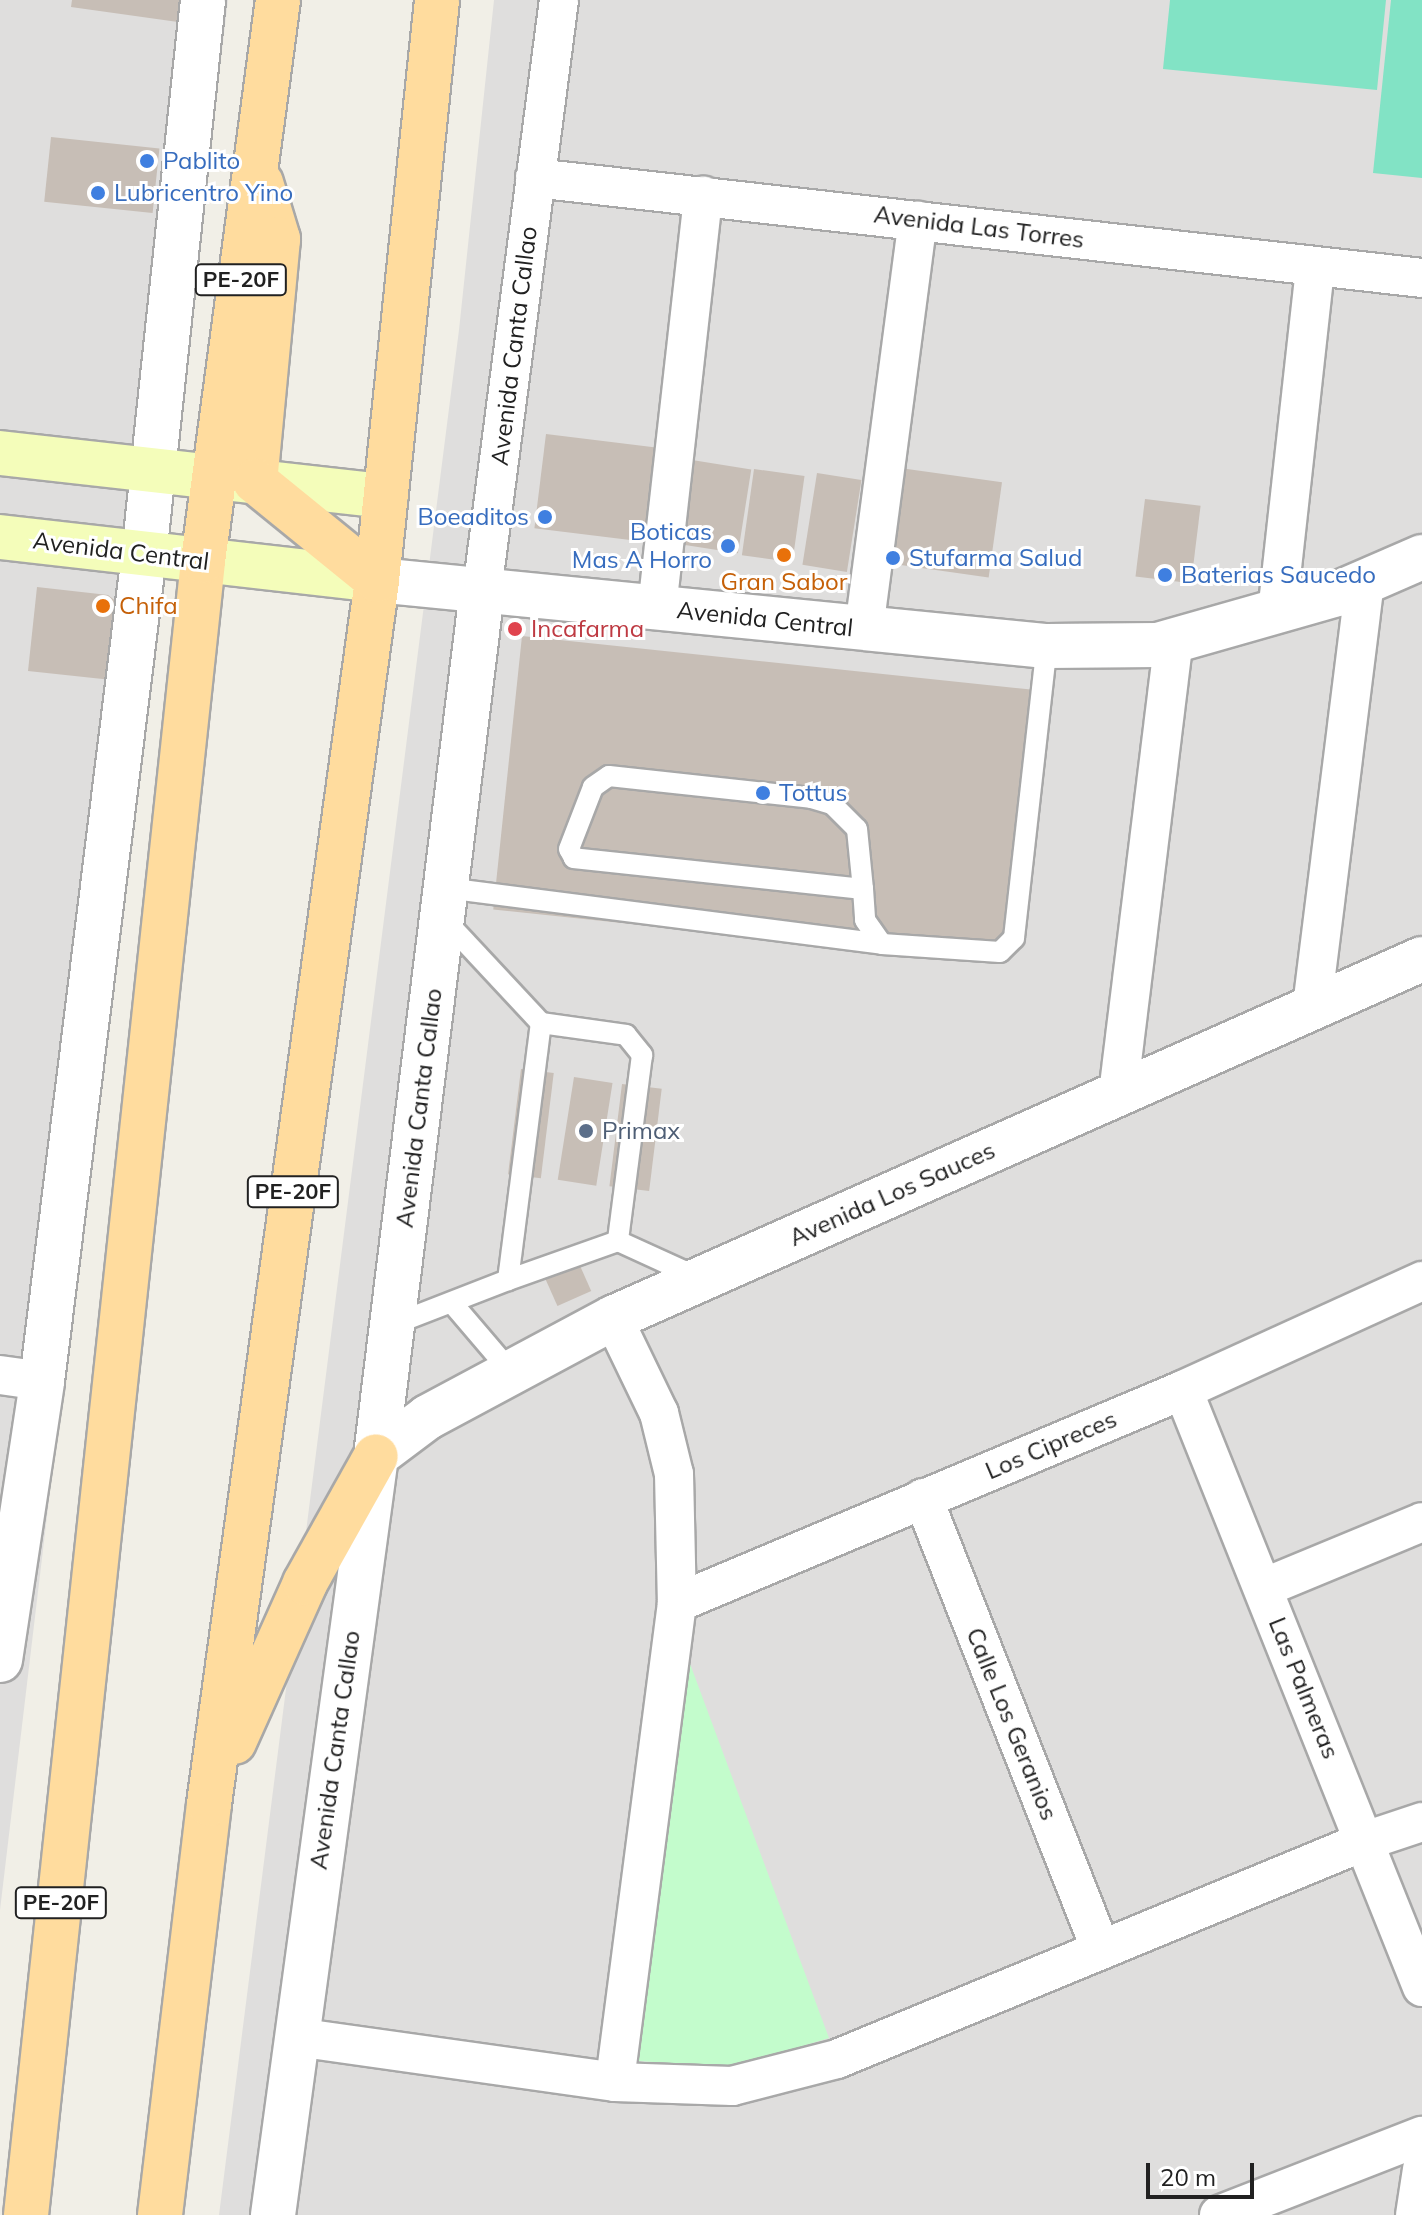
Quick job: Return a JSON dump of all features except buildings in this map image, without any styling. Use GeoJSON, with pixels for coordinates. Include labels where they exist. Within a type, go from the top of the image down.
{"type":"FeatureCollection","features":[{"type":"Feature","properties":{"kind":"main road","name":"PE-20F"},"geometry":{"type":"LineString","coordinates":[[26,2215],[203,561],[234,478],[257,169],[278,0]]}},
{"type":"Feature","properties":{"kind":"main road","name":"PE-20F"},"geometry":{"type":"LineString","coordinates":[[160,2215],[209,1804],[377,580],[437,0]]}},
{"type":"Feature","properties":{"kind":"main road"},"geometry":{"type":"LineString","coordinates":[[0,453],[386,496]]}},
{"type":"Feature","properties":{"kind":"main road"},"geometry":{"type":"LineString","coordinates":[[234,478],[377,580]]}},
{"type":"Feature","properties":{"kind":"main road","name":"Avenida Central"},"geometry":{"type":"LineString","coordinates":[[0,537],[377,580]]}},
{"type":"Feature","properties":{"kind":"main road"},"geometry":{"type":"LineString","coordinates":[[209,1804],[305,1583],[376,1456]]}},
{"type":"Feature","properties":{"kind":"street"},"geometry":{"type":"LineString","coordinates":[[0,1660],[3,1609],[42,1381],[144,555],[203,0]]}},
{"type":"Feature","properties":{"kind":"street","name":"Avenida Canta Callao"},"geometry":{"type":"LineString","coordinates":[[273,2215],[376,1456],[482,591],[559,0]]}},
{"type":"Feature","properties":{"kind":"street","name":"Avenida Las Torres"},"geometry":{"type":"LineString","coordinates":[[535,178],[1422,278]]}},
{"type":"Feature","properties":{"kind":"street"},"geometry":{"type":"LineString","coordinates":[[657,608],[703,196]]}},
{"type":"Feature","properties":{"kind":"street"},"geometry":{"type":"LineString","coordinates":[[864,629],[918,221]]}},
{"type":"Feature","properties":{"kind":"street"},"geometry":{"type":"LineString","coordinates":[[1277,613],[1315,268]]}},
{"type":"Feature","properties":{"kind":"street","name":"Avenida Central"},"geometry":{"type":"LineString","coordinates":[[377,580],[1047,646],[1174,640],[1277,613],[1422,557]]}},
{"type":"Feature","properties":{"kind":"street"},"geometry":{"type":"LineString","coordinates":[[1312,1007],[1365,581]]}},
{"type":"Feature","properties":{"kind":"street"},"geometry":{"type":"LineString","coordinates":[[1118,1094],[1174,640]]}},
{"type":"Feature","properties":{"kind":"street","name":"Avenida Los Sauces"},"geometry":{"type":"LineString","coordinates":[[376,1456],[428,1417],[613,1318],[1422,959]]}},
{"type":"Feature","properties":{"kind":"street","name":"Los Cipreces"},"geometry":{"type":"LineString","coordinates":[[677,1603],[1183,1390],[1422,1281]]}},
{"type":"Feature","properties":{"kind":"street"},"geometry":{"type":"LineString","coordinates":[[613,1318],[659,1413],[674,1474],[677,1603],[615,2082]]}},
{"type":"Feature","properties":{"kind":"street"},"geometry":{"type":"LineString","coordinates":[[0,1375],[42,1381]]}},
{"type":"Feature","properties":{"kind":"street","name":"Las Palmeras"},"geometry":{"type":"LineString","coordinates":[[1183,1390],[1422,1987]]}},
{"type":"Feature","properties":{"kind":"street","name":"Calle Los Geranios"},"geometry":{"type":"LineString","coordinates":[[923,1498],[1101,1950]]}},
{"type":"Feature","properties":{"kind":"street"},"geometry":{"type":"LineString","coordinates":[[1263,1588],[1422,1522]]}},
{"type":"Feature","properties":{"kind":"street"},"geometry":{"type":"LineString","coordinates":[[296,2037],[615,2082],[732,2086],[837,2059],[1365,1841],[1422,1822]]}},
{"type":"Feature","properties":{"kind":"street"},"geometry":{"type":"LineString","coordinates":[[1219,2215],[1422,2136]]}},
{"type":"Feature","properties":{"kind":"street"},"geometry":{"type":"LineString","coordinates":[[1415,2215],[1422,2169]]}},
{"type":"Feature","properties":{"kind":"lane"},"geometry":{"type":"LineString","coordinates":[[444,902],[987,955],[1009,949],[1047,646]]}},
{"type":"Feature","properties":{"kind":"lane"},"geometry":{"type":"LineString","coordinates":[[863,889],[574,858],[569,849],[593,787],[609,776],[811,798],[832,804],[857,829],[863,889],[865,920],[882,944]]}},
{"type":"Feature","properties":{"kind":"lane"},"geometry":{"type":"LineString","coordinates":[[444,902],[541,1023],[626,1035],[642,1055],[618,1241]]}},
{"type":"Feature","properties":{"kind":"lane"},"geometry":{"type":"LineString","coordinates":[[508,1280],[541,1023]]}},
{"type":"Feature","properties":{"kind":"lane"},"geometry":{"type":"LineString","coordinates":[[392,1325],[618,1241],[700,1279]]}},
{"type":"Feature","properties":{"kind":"lane"},"geometry":{"type":"LineString","coordinates":[[452,1303],[511,1372]]}},
{"type":"Feature","properties":{"kind":"shaded area"},"geometry":{"type":"Polygon","coordinates":[[[0,0],[228,0],[0,1910],[0,0]]]}},
{"type":"Feature","properties":{"kind":"shaded area"},"geometry":{"type":"Polygon","coordinates":[[[494,0],[1422,0],[1422,2215],[219,2215],[459,330],[494,0]]]}},
{"type":"Feature","properties":{"kind":"green space"},"geometry":{"type":"Polygon","coordinates":[[[1170,0],[1386,0],[1377,90],[1163,69],[1170,0]]]}},
{"type":"Feature","properties":{"kind":"green space"},"geometry":{"type":"Polygon","coordinates":[[[1391,0],[1422,0],[1422,178],[1373,173],[1391,0]]]}},
{"type":"Feature","properties":{"kind":"green space"},"geometry":{"type":"Polygon","coordinates":[[[686,1653],[829,2038],[734,2067],[638,2061],[686,1653]]]}},
{"type":"Feature","properties":{"kind":"place","name":"Pablito"},"geometry":{"type":"Point","coordinates":[147,161]}},
{"type":"Feature","properties":{"kind":"place","name":"Lubricentro Yino"},"geometry":{"type":"Point","coordinates":[98,193]}},
{"type":"Feature","properties":{"kind":"place","name":"Boeaditos"},"geometry":{"type":"Point","coordinates":[545,517]}},
{"type":"Feature","properties":{"kind":"place","name":"Boticas Mas A Horro"},"geometry":{"type":"Point","coordinates":[728,546]}},
{"type":"Feature","properties":{"kind":"place","name":"Gran Sabor"},"geometry":{"type":"Point","coordinates":[784,555]}},
{"type":"Feature","properties":{"kind":"place","name":"Stufarma Salud"},"geometry":{"type":"Point","coordinates":[893,558]}},
{"type":"Feature","properties":{"kind":"place","name":"Baterias Saucedo"},"geometry":{"type":"Point","coordinates":[1165,575]}},
{"type":"Feature","properties":{"kind":"place","name":"Chifa"},"geometry":{"type":"Point","coordinates":[103,606]}},
{"type":"Feature","properties":{"kind":"place","name":"Incafarma"},"geometry":{"type":"Point","coordinates":[515,629]}},
{"type":"Feature","properties":{"kind":"place","name":"Tottus"},"geometry":{"type":"Point","coordinates":[763,793]}},
{"type":"Feature","properties":{"kind":"place","name":"Primax"},"geometry":{"type":"Point","coordinates":[586,1131]}}]}
